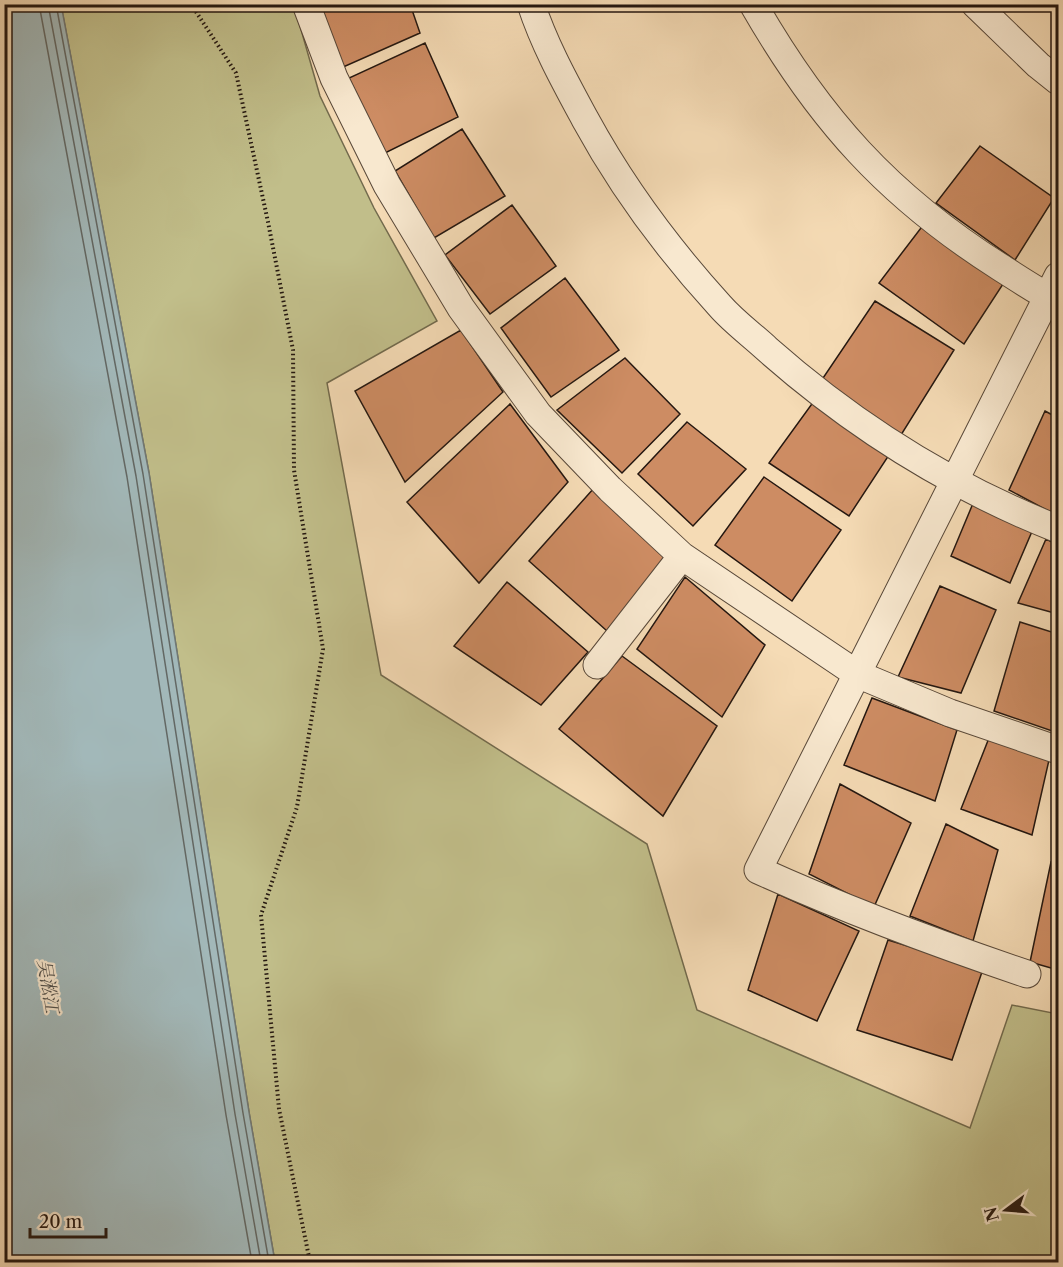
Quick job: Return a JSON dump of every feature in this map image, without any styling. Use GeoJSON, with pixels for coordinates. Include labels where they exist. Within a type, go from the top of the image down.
{"type":"FeatureCollection","features":[{"type":"Feature","properties":{"kind":"street"},"geometry":{"type":"LineString","coordinates":[[306,4],[334,78],[387,185],[461,308],[538,414],[610,489],[682,556],[857,674],[950,713],[1059,750]]}},
{"type":"Feature","properties":{"kind":"street"},"geometry":{"type":"LineString","coordinates":[[531,4],[571,95],[607,159],[659,234],[721,308],[805,382],[888,442],[954,481],[1016,513],[1059,529]]}},
{"type":"Feature","properties":{"kind":"street"},"geometry":{"type":"LineString","coordinates":[[753,4],[822,111],[872,168],[944,228],[1055,292],[954,481],[758,870],[828,902],[910,934],[1027,974]]}},
{"type":"Feature","properties":{"kind":"street"},"geometry":{"type":"LineString","coordinates":[[975,4],[1038,65],[1059,81]]}},
{"type":"Feature","properties":{"kind":"street"},"geometry":{"type":"LineString","coordinates":[[597,665],[682,556]]}},
{"type":"Feature","properties":{"kind":"path"},"geometry":{"type":"LineString","coordinates":[[191,4],[236,73],[270,233],[293,350],[294,470],[323,649],[297,807],[261,915],[279,1109],[310,1263]]}},
{"type":"Feature","properties":{"kind":"shaded area"},"geometry":{"type":"Polygon","coordinates":[[[61,5],[294,5],[320,96],[374,208],[437,321],[327,383],[381,675],[647,844],[697,1010],[970,1128],[1012,1005],[1058,1014],[1058,1262],[275,1262],[249,1112],[149,473],[61,5]]]}},
{"type":"Feature","properties":{"kind":"water","name":"吴淞江"},"geometry":{"type":"Polygon","coordinates":[[[61,4],[149,473],[249,1112],[275,1262],[5,1262],[4,5],[61,4]]]}},
{"type":"Feature","properties":{"kind":"building"},"geometry":{"type":"Polygon","coordinates":[[[321,4],[410,4],[420,33],[341,68],[321,4]]]}},
{"type":"Feature","properties":{"kind":"building"},"geometry":{"type":"Polygon","coordinates":[[[425,43],[458,117],[385,153],[349,78],[425,43]]]}},
{"type":"Feature","properties":{"kind":"building"},"geometry":{"type":"Polygon","coordinates":[[[462,129],[505,196],[434,238],[395,171],[462,129]]]}},
{"type":"Feature","properties":{"kind":"building"},"geometry":{"type":"Polygon","coordinates":[[[980,146],[1054,198],[1015,260],[936,203],[980,146]]]}},
{"type":"Feature","properties":{"kind":"building"},"geometry":{"type":"Polygon","coordinates":[[[512,205],[556,266],[490,314],[445,255],[512,205]]]}},
{"type":"Feature","properties":{"kind":"building"},"geometry":{"type":"Polygon","coordinates":[[[924,224],[1005,281],[964,344],[879,283],[924,224]]]}},
{"type":"Feature","properties":{"kind":"building"},"geometry":{"type":"Polygon","coordinates":[[[565,278],[619,350],[551,397],[501,328],[565,278]]]}},
{"type":"Feature","properties":{"kind":"building"},"geometry":{"type":"Polygon","coordinates":[[[875,301],[954,350],[901,435],[821,381],[875,301]]]}},
{"type":"Feature","properties":{"kind":"building"},"geometry":{"type":"Polygon","coordinates":[[[461,330],[503,392],[405,482],[355,391],[461,330]]]}},
{"type":"Feature","properties":{"kind":"building"},"geometry":{"type":"Polygon","coordinates":[[[625,358],[680,414],[622,473],[557,410],[625,358]]]}},
{"type":"Feature","properties":{"kind":"building"},"geometry":{"type":"Polygon","coordinates":[[[814,401],[889,455],[849,516],[769,463],[814,401]]]}},
{"type":"Feature","properties":{"kind":"building"},"geometry":{"type":"Polygon","coordinates":[[[510,404],[568,482],[479,583],[407,502],[510,404]]]}},
{"type":"Feature","properties":{"kind":"building"},"geometry":{"type":"Polygon","coordinates":[[[1045,411],[1058,418],[1058,516],[1009,490],[1045,411]]]}},
{"type":"Feature","properties":{"kind":"building"},"geometry":{"type":"Polygon","coordinates":[[[687,422],[746,469],[693,526],[638,474],[687,422]]]}},
{"type":"Feature","properties":{"kind":"building"},"geometry":{"type":"Polygon","coordinates":[[[764,477],[841,530],[792,601],[715,545],[764,477]]]}},
{"type":"Feature","properties":{"kind":"building"},"geometry":{"type":"Polygon","coordinates":[[[594,488],[667,557],[607,631],[529,561],[594,488]]]}},
{"type":"Feature","properties":{"kind":"building"},"geometry":{"type":"Polygon","coordinates":[[[974,501],[1033,529],[1010,583],[951,556],[974,501]]]}},
{"type":"Feature","properties":{"kind":"building"},"geometry":{"type":"Polygon","coordinates":[[[1046,539],[1058,545],[1058,614],[1018,603],[1046,539]]]}},
{"type":"Feature","properties":{"kind":"building"},"geometry":{"type":"Polygon","coordinates":[[[685,577],[765,645],[722,717],[637,649],[685,577]]]}},
{"type":"Feature","properties":{"kind":"building"},"geometry":{"type":"Polygon","coordinates":[[[507,582],[588,652],[541,705],[454,646],[507,582]]]}},
{"type":"Feature","properties":{"kind":"building"},"geometry":{"type":"Polygon","coordinates":[[[940,586],[996,610],[961,693],[898,677],[940,586]]]}},
{"type":"Feature","properties":{"kind":"building"},"geometry":{"type":"Polygon","coordinates":[[[1020,622],[1058,634],[1058,733],[994,711],[1020,622]]]}},
{"type":"Feature","properties":{"kind":"building"},"geometry":{"type":"Polygon","coordinates":[[[622,656],[717,726],[663,816],[559,729],[622,656]]]}},
{"type":"Feature","properties":{"kind":"building"},"geometry":{"type":"Polygon","coordinates":[[[872,698],[957,730],[935,801],[844,765],[872,698]]]}},
{"type":"Feature","properties":{"kind":"building"},"geometry":{"type":"Polygon","coordinates":[[[989,738],[1049,760],[1032,835],[961,809],[989,738]]]}},
{"type":"Feature","properties":{"kind":"building"},"geometry":{"type":"Polygon","coordinates":[[[840,784],[911,823],[874,907],[809,874],[840,784]]]}},
{"type":"Feature","properties":{"kind":"building"},"geometry":{"type":"Polygon","coordinates":[[[946,824],[998,850],[973,941],[910,916],[946,824]]]}},
{"type":"Feature","properties":{"kind":"building"},"geometry":{"type":"Polygon","coordinates":[[[1051,862],[1058,864],[1058,970],[1030,962],[1051,862]]]}},
{"type":"Feature","properties":{"kind":"building"},"geometry":{"type":"Polygon","coordinates":[[[778,894],[859,931],[817,1021],[748,990],[778,894]]]}},
{"type":"Feature","properties":{"kind":"building"},"geometry":{"type":"Polygon","coordinates":[[[888,940],[983,969],[952,1060],[857,1030],[888,940]]]}}]}
